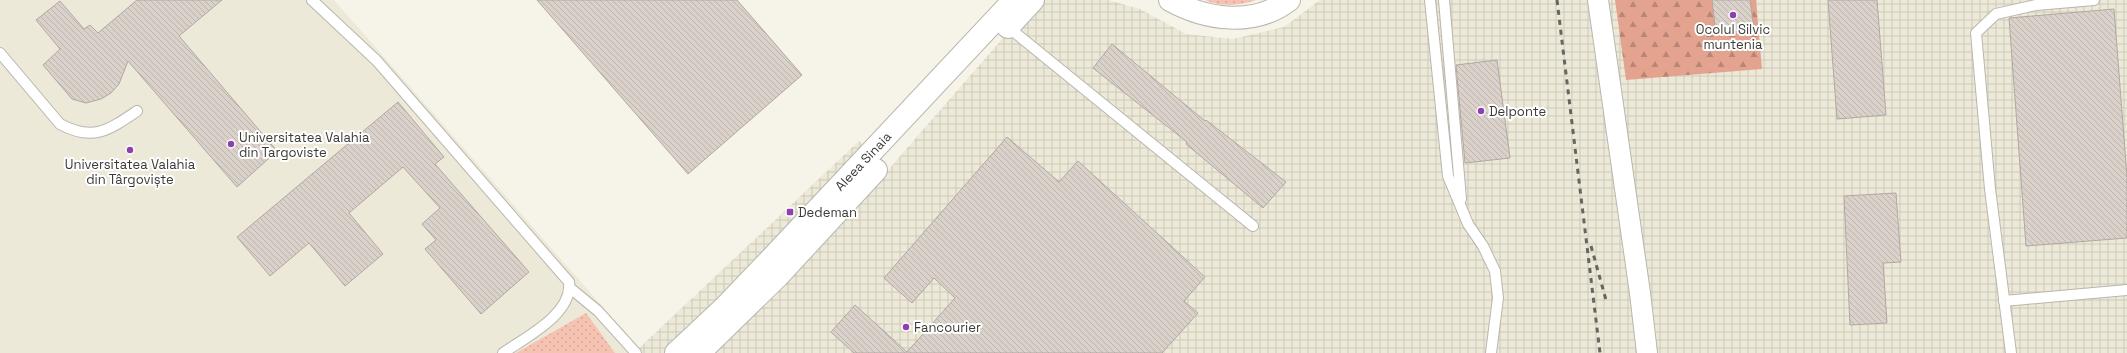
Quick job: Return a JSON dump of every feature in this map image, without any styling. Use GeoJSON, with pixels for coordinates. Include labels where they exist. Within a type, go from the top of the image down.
{"type":"FeatureCollection","features":[{"type":"Feature","properties":{"kind":"main road","name":"Aleea Sinaia"},"geometry":{"type":"LineString","coordinates":[[676,353],[724,308],[770,260],[1014,0]]}},
{"type":"Feature","properties":{"kind":"main road","name":"Aleea Sinaia"},"geometry":{"type":"LineString","coordinates":[[699,353],[778,276],[1033,0]]}},
{"type":"Feature","properties":{"kind":"main road"},"geometry":{"type":"LineString","coordinates":[[1170,0],[1201,14],[1236,18],[1256,16],[1280,7],[1289,0]]}},
{"type":"Feature","properties":{"kind":"street"},"geometry":{"type":"LineString","coordinates":[[1598,0],[1640,293],[1647,353]]}},
{"type":"Feature","properties":{"kind":"lane"},"geometry":{"type":"LineString","coordinates":[[312,0],[376,61],[569,282],[570,288],[568,296],[555,317],[503,353]]}},
{"type":"Feature","properties":{"kind":"lane"},"geometry":{"type":"LineString","coordinates":[[1430,0],[1448,176],[1468,224],[1483,246],[1494,271],[1498,298],[1490,353]]}},
{"type":"Feature","properties":{"kind":"lane"},"geometry":{"type":"LineString","coordinates":[[1444,0],[1462,209]]}},
{"type":"Feature","properties":{"kind":"lane"},"geometry":{"type":"LineString","coordinates":[[2011,353],[1990,189],[1976,33],[1996,14],[2036,5],[2094,0]]}},
{"type":"Feature","properties":{"kind":"lane"},"geometry":{"type":"LineString","coordinates":[[1008,27],[1253,226]]}},
{"type":"Feature","properties":{"kind":"lane"},"geometry":{"type":"LineString","coordinates":[[0,53],[60,124],[73,131],[105,131],[137,110]]}},
{"type":"Feature","properties":{"kind":"lane"},"geometry":{"type":"LineString","coordinates":[[570,288],[598,311],[636,353]]}},
{"type":"Feature","properties":{"kind":"lane"},"geometry":{"type":"LineString","coordinates":[[2004,301],[2127,290]]}},
{"type":"Feature","properties":{"kind":"shaded area","name":"Universitatea Valahia din Targoviste"},"geometry":{"type":"Polygon","coordinates":[[[0,0],[334,0],[643,353],[0,353],[0,0]]]}},
{"type":"Feature","properties":{"kind":"shaded area"},"geometry":{"type":"Polygon","coordinates":[[[1036,0],[1108,0],[1140,9],[1186,34],[1233,39],[1284,27],[1320,0],[2127,0],[2127,353],[634,353],[859,141],[888,170],[1036,0]]]}},
{"type":"Feature","properties":{"kind":"shaded area"},"geometry":{"type":"Polygon","coordinates":[[[1205,0],[1256,0],[1244,4],[1224,5],[1205,0]]]}},
{"type":"Feature","properties":{"kind":"shaded area"},"geometry":{"type":"Polygon","coordinates":[[[586,313],[615,353],[516,353],[586,313]]]}},
{"type":"Feature","properties":{"kind":"green space","name":"Ocolul Silvic muntenia"},"geometry":{"type":"Polygon","coordinates":[[[1615,0],[1756,0],[1762,69],[1626,80],[1615,0]]]}},
{"type":"Feature","properties":{"kind":"building"},"geometry":{"type":"Polygon","coordinates":[[[137,0],[222,0],[179,36],[277,151],[237,187],[128,61],[119,84],[111,93],[101,99],[86,103],[72,99],[43,65],[60,49],[36,20],[60,1],[84,29],[90,25],[98,33],[137,0]]]}},
{"type":"Feature","properties":{"kind":"building"},"geometry":{"type":"Polygon","coordinates":[[[537,0],[737,0],[802,75],[688,174],[537,0]]]}},
{"type":"Feature","properties":{"kind":"building","name":"Ocolul Silvic muntenia"},"geometry":{"type":"Polygon","coordinates":[[[1712,0],[1750,0],[1754,29],[1716,34],[1712,0]]]}},
{"type":"Feature","properties":{"kind":"building"},"geometry":{"type":"Polygon","coordinates":[[[1828,0],[1877,0],[1886,115],[1837,119],[1828,0]]]}},
{"type":"Feature","properties":{"kind":"building"},"geometry":{"type":"Polygon","coordinates":[[[2114,9],[2127,177],[2127,238],[2026,246],[2009,18],[2114,9]]]}},
{"type":"Feature","properties":{"kind":"building"},"geometry":{"type":"Polygon","coordinates":[[[1112,44],[1205,121],[1206,120],[1286,182],[1263,208],[1186,144],[1187,142],[1093,68],[1112,44]]]}},
{"type":"Feature","properties":{"kind":"building","name":"Delponte"},"geometry":{"type":"Polygon","coordinates":[[[1497,60],[1510,158],[1465,163],[1456,65],[1497,60]]]}},
{"type":"Feature","properties":{"kind":"building"},"geometry":{"type":"Polygon","coordinates":[[[398,102],[444,157],[435,164],[529,272],[481,314],[425,249],[436,240],[422,224],[440,208],[403,167],[349,213],[383,254],[345,286],[309,243],[270,276],[237,237],[398,102]]]}},
{"type":"Feature","properties":{"kind":"building"},"geometry":{"type":"Polygon","coordinates":[[[1007,137],[1059,182],[1078,161],[1205,277],[1184,301],[1198,313],[1162,353],[854,353],[831,332],[855,305],[907,352],[955,298],[934,278],[912,303],[884,278],[1007,137]]]}},
{"type":"Feature","properties":{"kind":"building"},"geometry":{"type":"Polygon","coordinates":[[[1896,193],[1901,262],[1883,263],[1887,323],[1850,325],[1844,196],[1896,193]]]}},
{"type":"Feature","properties":{"kind":"railway"},"geometry":{"type":"LineString","coordinates":[[1557,0],[1600,353]]}},
{"type":"Feature","properties":{"kind":"railway"},"geometry":{"type":"LineString","coordinates":[[1591,246],[1606,300]]}},
{"type":"Feature","properties":{"kind":"place","name":"Ocolul Silvic muntenia"},"geometry":{"type":"Point","coordinates":[1733,15]}},
{"type":"Feature","properties":{"kind":"place","name":"Delponte"},"geometry":{"type":"Point","coordinates":[1481,111]}},
{"type":"Feature","properties":{"kind":"place","name":"Universitatea Valahia din Targoviste"},"geometry":{"type":"Point","coordinates":[231,144]}},
{"type":"Feature","properties":{"kind":"place","name":"Universitatea Valahia din Târgoviște"},"geometry":{"type":"Point","coordinates":[130,150]}},
{"type":"Feature","properties":{"kind":"place","name":"Dedeman"},"geometry":{"type":"Point","coordinates":[790,212]}},
{"type":"Feature","properties":{"kind":"place","name":"Fancourier"},"geometry":{"type":"Point","coordinates":[906,327]}}]}
